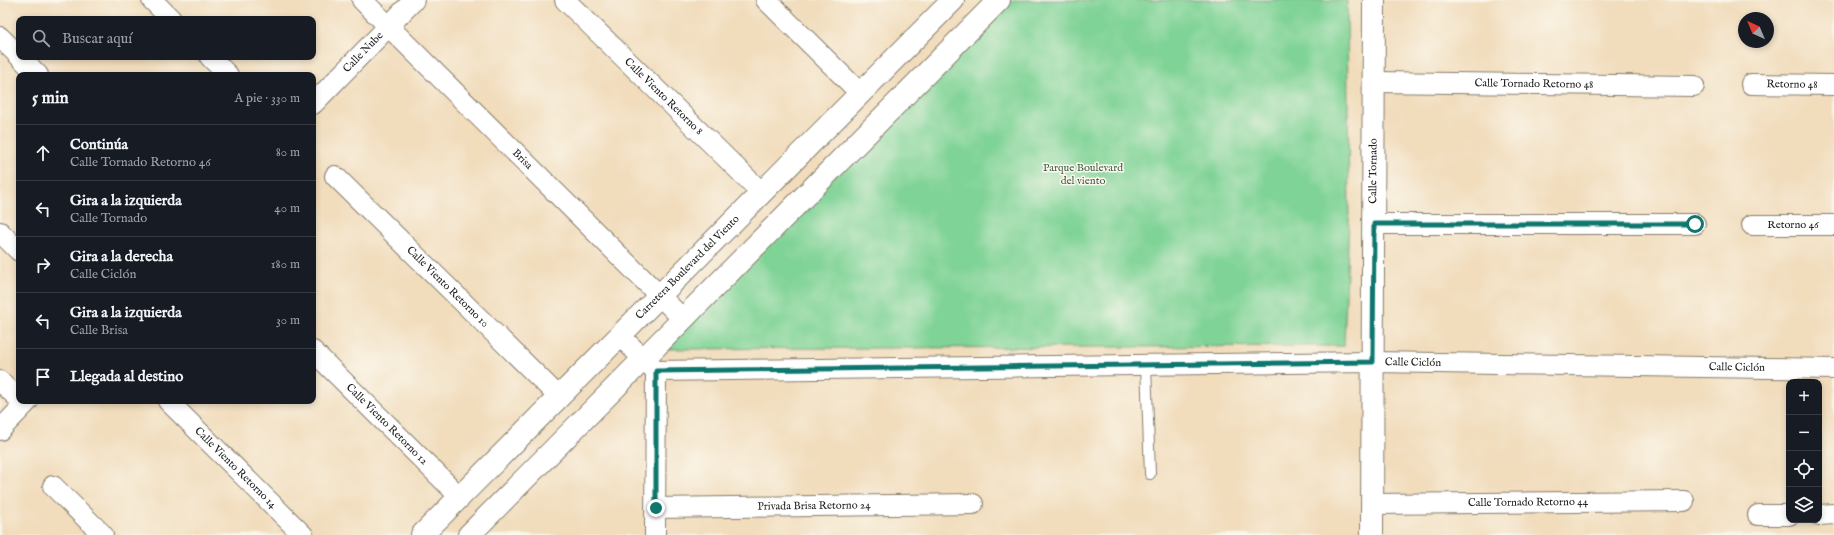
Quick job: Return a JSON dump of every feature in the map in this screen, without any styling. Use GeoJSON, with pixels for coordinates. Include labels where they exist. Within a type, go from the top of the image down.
{"type":"FeatureCollection","features":[{"type":"Feature","properties":{"kind":"street"},"geometry":{"type":"LineString","coordinates":[[152,0],[168,16]]}},
{"type":"Feature","properties":{"kind":"street","name":"Brisa"},"geometry":{"type":"LineString","coordinates":[[362,0],[684,319]]}},
{"type":"Feature","properties":{"kind":"street","name":"Calle Nube"},"geometry":{"type":"LineString","coordinates":[[316,101],[414,0]]}},
{"type":"Feature","properties":{"kind":"street","name":"Calle Viento Retorno 8"},"geometry":{"type":"LineString","coordinates":[[565,0],[762,193]]}},
{"type":"Feature","properties":{"kind":"street"},"geometry":{"type":"LineString","coordinates":[[766,0],[860,93]]}},
{"type":"Feature","properties":{"kind":"street","name":"Carretera Boulevard del Viento"},"geometry":{"type":"LineString","coordinates":[[422,535],[953,0]]}},
{"type":"Feature","properties":{"kind":"street"},"geometry":{"type":"LineString","coordinates":[[469,535],[650,365],[684,319],[999,0]]}},
{"type":"Feature","properties":{"kind":"street","name":"Calle Tornado"},"geometry":{"type":"LineString","coordinates":[[1372,535],[1374,0]]}},
{"type":"Feature","properties":{"kind":"street"},"geometry":{"type":"LineString","coordinates":[[0,37],[16,52]]}},
{"type":"Feature","properties":{"kind":"street"},"geometry":{"type":"LineString","coordinates":[[24,60],[35,72]]}},
{"type":"Feature","properties":{"kind":"street"},"geometry":{"type":"LineString","coordinates":[[213,60],[225,72]]}},
{"type":"Feature","properties":{"kind":"street","name":"Calle Tornado Retorno 48"},"geometry":{"type":"LineString","coordinates":[[1374,82],[1694,86]]}},
{"type":"Feature","properties":{"kind":"street","name":"Retorno 48"},"geometry":{"type":"LineString","coordinates":[[1751,84],[1834,85]]}},
{"type":"Feature","properties":{"kind":"street","name":"Calle Viento Retorno 10"},"geometry":{"type":"LineString","coordinates":[[336,176],[559,397]]}},
{"type":"Feature","properties":{"kind":"street"},"geometry":{"type":"LineString","coordinates":[[1374,224],[1695,224]]}},
{"type":"Feature","properties":{"kind":"street","name":"Retorno 46"},"geometry":{"type":"LineString","coordinates":[[1752,225],[1834,225]]}},
{"type":"Feature","properties":{"kind":"street"},"geometry":{"type":"LineString","coordinates":[[0,232],[16,248]]}},
{"type":"Feature","properties":{"kind":"street"},"geometry":{"type":"LineString","coordinates":[[620,336],[650,365],[656,508],[655,535]]}},
{"type":"Feature","properties":{"kind":"street","name":"Calle Viento Retorno 12"},"geometry":{"type":"LineString","coordinates":[[316,354],[460,497]]}},
{"type":"Feature","properties":{"kind":"street","name":"Calle Ciclón"},"geometry":{"type":"LineString","coordinates":[[650,365],[1146,365],[1373,362],[1834,369]]}},
{"type":"Feature","properties":{"kind":"street"},"geometry":{"type":"LineString","coordinates":[[0,381],[16,395]]}},
{"type":"Feature","properties":{"kind":"street"},"geometry":{"type":"LineString","coordinates":[[0,430],[21,404]]}},
{"type":"Feature","properties":{"kind":"street","name":"Calle Viento Retorno 14"},"geometry":{"type":"LineString","coordinates":[[171,404],[303,535]]}},
{"type":"Feature","properties":{"kind":"street"},"geometry":{"type":"LineString","coordinates":[[53,486],[103,535]]}},
{"type":"Feature","properties":{"kind":"street","name":"Calle Tornado Retorno 44"},"geometry":{"type":"LineString","coordinates":[[1373,504],[1684,501]]}},
{"type":"Feature","properties":{"kind":"street","name":"Privada Brisa Retorno 24"},"geometry":{"type":"LineString","coordinates":[[656,508],[973,504]]}},
{"type":"Feature","properties":{"kind":"street"},"geometry":{"type":"LineString","coordinates":[[1822,515],[1834,514]]}},
{"type":"Feature","properties":{"kind":"street"},"geometry":{"type":"LineString","coordinates":[[1758,515],[1786,515]]}},
{"type":"Feature","properties":{"kind":"lane"},"geometry":{"type":"LineString","coordinates":[[1146,365],[1150,474]]}},
{"type":"Feature","properties":{"kind":"green space","name":"Parque Boulevard del viento"},"geometry":{"type":"Polygon","coordinates":[[[1011,0],[1347,0],[1349,219],[1344,346],[663,349],[1011,0]]]}},
{"type":"Feature","properties":{"kind":"route"},"geometry":{"type":"LineString","coordinates":[[656,508],[656,371],[1373,362],[1374,224],[1695,224]]}}]}
